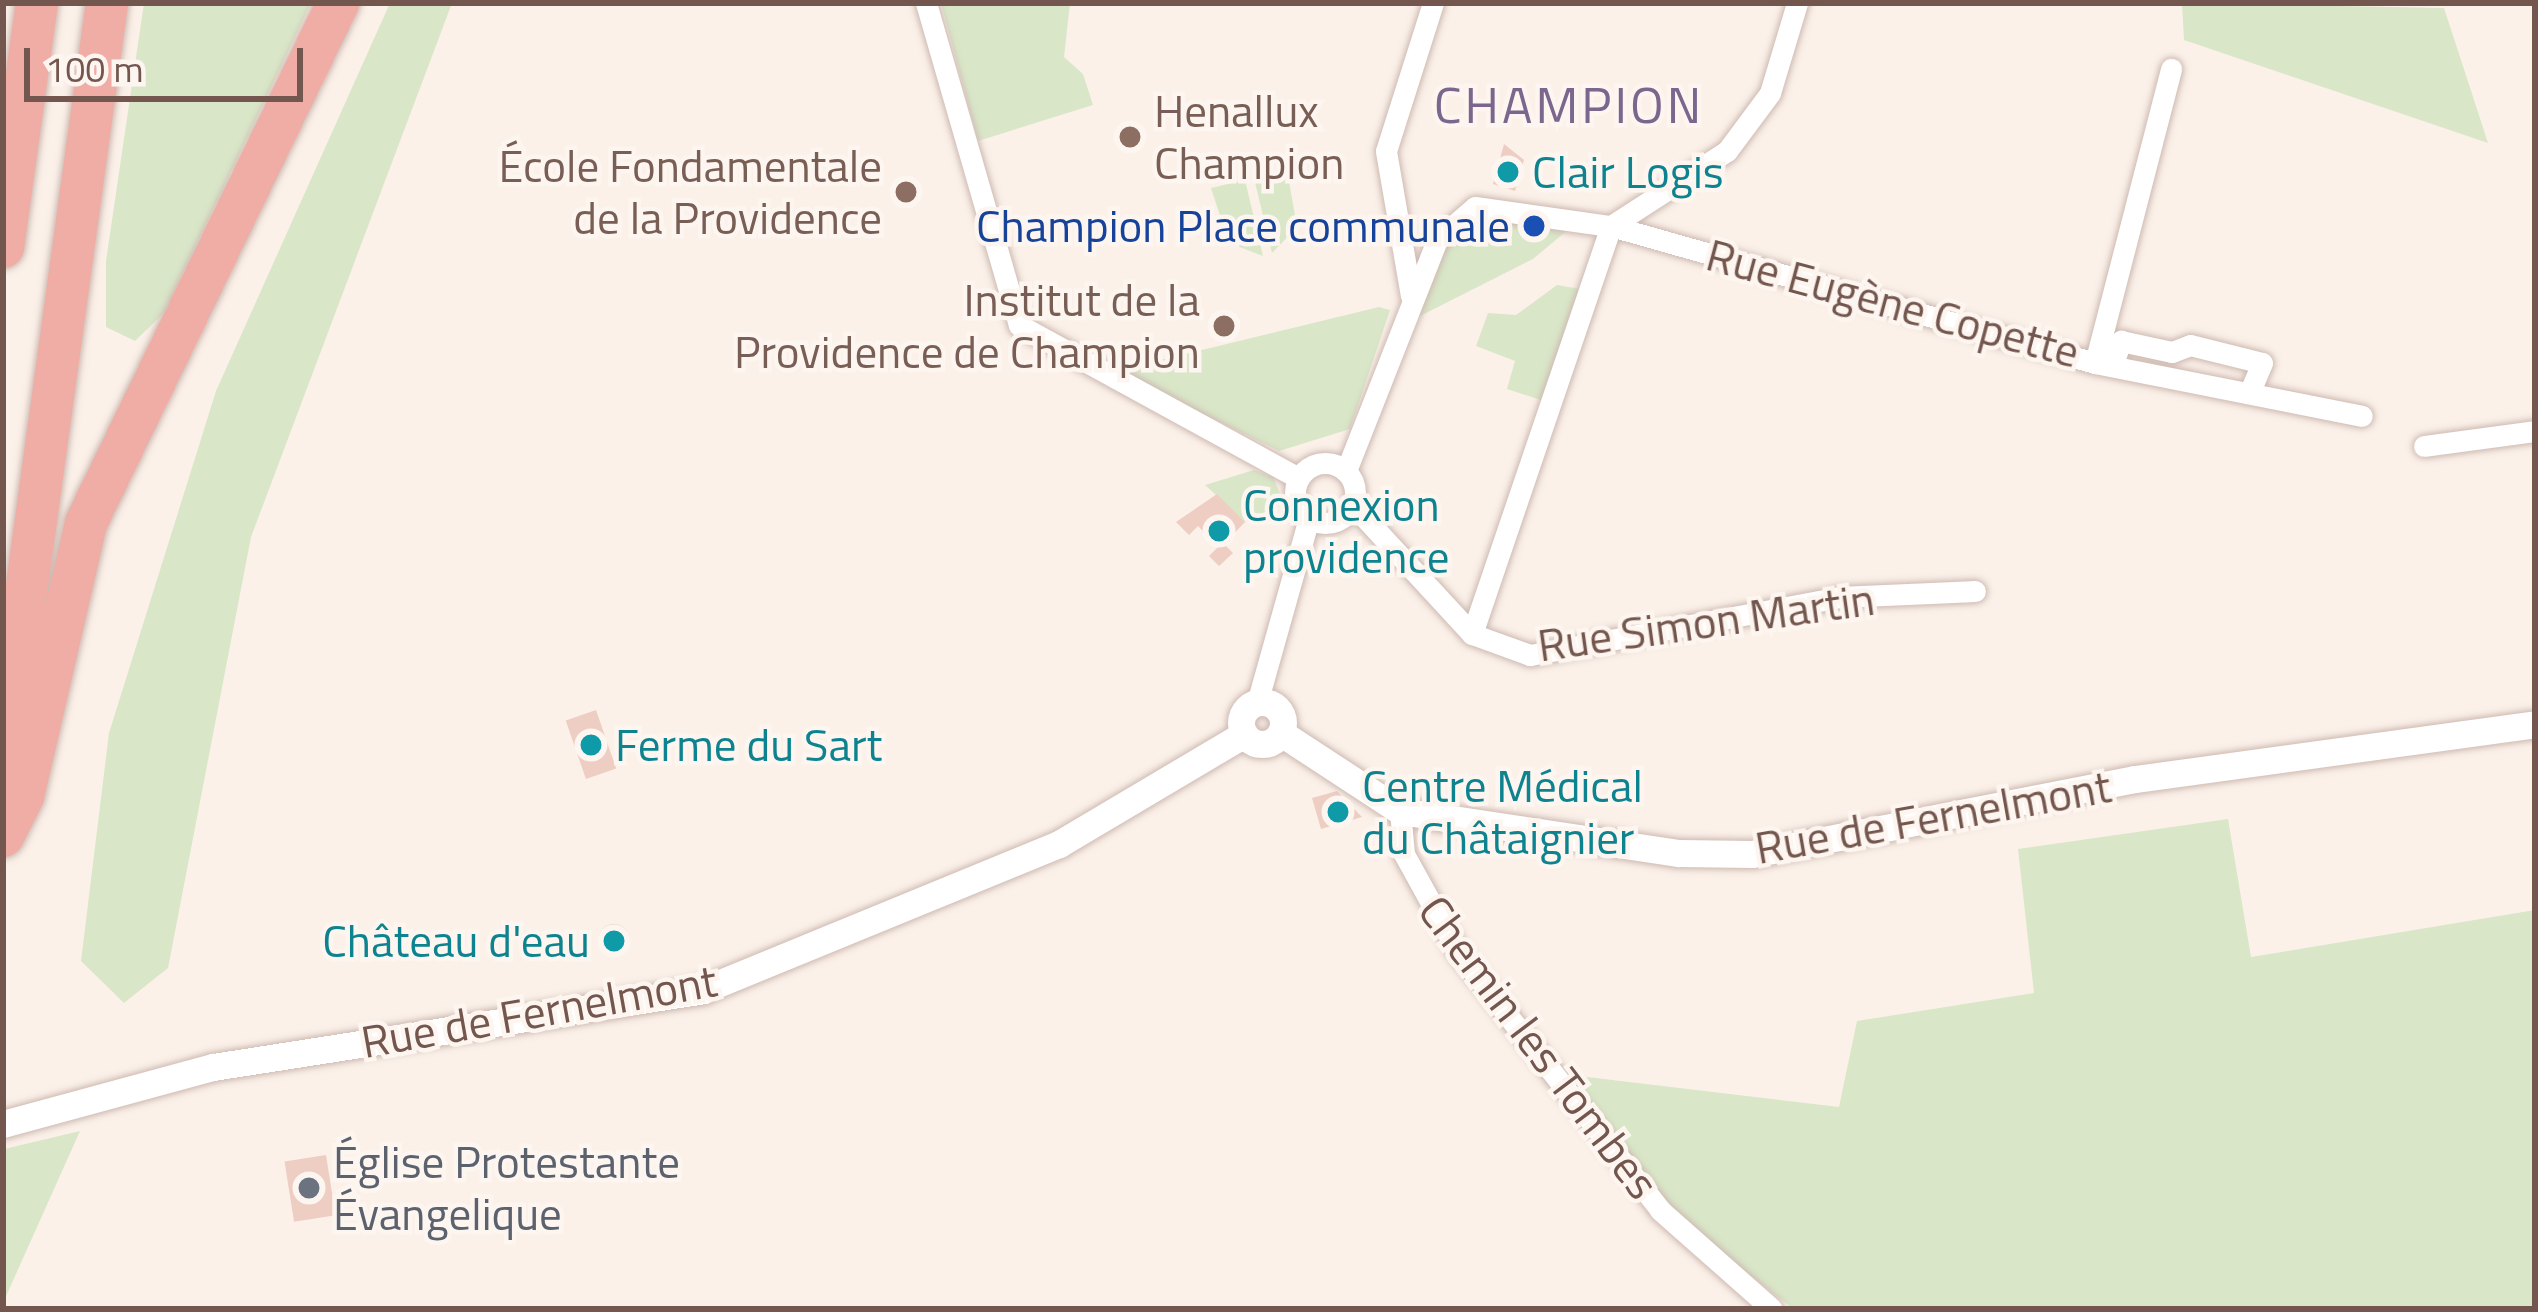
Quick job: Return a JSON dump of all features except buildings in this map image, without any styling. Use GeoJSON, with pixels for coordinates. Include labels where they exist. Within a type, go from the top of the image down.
{"type":"FeatureCollection","features":[{"type":"Feature","properties":{"kind":"highway"},"geometry":{"type":"LineString","coordinates":[[3,247],[37,3]]}},
{"type":"Feature","properties":{"kind":"highway"},"geometry":{"type":"LineString","coordinates":[[3,760],[107,3]]}},
{"type":"Feature","properties":{"kind":"highway"},"geometry":{"type":"LineString","coordinates":[[3,836],[23,796],[86,523],[338,3]]}},
{"type":"Feature","properties":{"kind":"street"},"geometry":{"type":"LineString","coordinates":[[926,3],[1019,325],[1299,478]]}},
{"type":"Feature","properties":{"kind":"street"},"geometry":{"type":"LineString","coordinates":[[1309,518],[1339,520],[1353,505],[1346,471],[1411,296],[1386,151],[1433,3]]}},
{"type":"Feature","properties":{"kind":"street"},"geometry":{"type":"LineString","coordinates":[[1472,634],[1611,226],[1726,151],[1770,93],[1797,3]]}},
{"type":"Feature","properties":{"kind":"street","name":"Rue Eugène Copette"},"geometry":{"type":"LineString","coordinates":[[1411,296],[1438,240],[1474,207],[1611,226],[2104,364],[2171,70]]}},
{"type":"Feature","properties":{"kind":"street"},"geometry":{"type":"LineString","coordinates":[[2250,392],[2262,363],[2190,345],[2172,352],[2121,341],[2104,364],[2250,392],[2268,404],[2362,416]]}},
{"type":"Feature","properties":{"kind":"street"},"geometry":{"type":"LineString","coordinates":[[2424,446],[2535,431]]}},
{"type":"Feature","properties":{"kind":"street"},"geometry":{"type":"LineString","coordinates":[[1309,518],[1296,500],[1299,478],[1317,464],[1346,471]]}},
{"type":"Feature","properties":{"kind":"street","name":"Rue Simon Martin"},"geometry":{"type":"LineString","coordinates":[[1353,505],[1472,634],[1530,655],[1840,597],[1975,591]]}},
{"type":"Feature","properties":{"kind":"street"},"geometry":{"type":"LineString","coordinates":[[1244,734],[1243,715],[1257,703],[1309,518]]}},
{"type":"Feature","properties":{"kind":"street","name":"Rue de Fernelmont"},"geometry":{"type":"LineString","coordinates":[[1257,703],[1281,713],[1281,733]]}},
{"type":"Feature","properties":{"kind":"street","name":"Rue de Fernelmont"},"geometry":{"type":"LineString","coordinates":[[1281,733],[1400,811],[1678,854],[1753,854],[2135,779],[2535,724]]}},
{"type":"Feature","properties":{"kind":"street","name":"Rue de Fernelmont"},"geometry":{"type":"LineString","coordinates":[[3,1124],[213,1067],[703,990],[1059,844],[1244,734],[1259,744],[1281,733]]}},
{"type":"Feature","properties":{"kind":"street","name":"Chemin les Tombes"},"geometry":{"type":"LineString","coordinates":[[1400,811],[1403,854],[1458,952],[1660,1210],[1772,1309]]}},
{"type":"Feature","properties":{"kind":"green space"},"geometry":{"type":"Polygon","coordinates":[[[144,3],[311,3],[164,313],[135,341],[106,327],[106,261],[144,3]]]}},
{"type":"Feature","properties":{"kind":"green space"},"geometry":{"type":"Polygon","coordinates":[[[390,3],[452,3],[251,537],[168,968],[124,1003],[81,961],[109,733],[216,391],[390,3]]]}},
{"type":"Feature","properties":{"kind":"green space"},"geometry":{"type":"Polygon","coordinates":[[[941,3],[1070,3],[1064,57],[1083,74],[1093,105],[978,141],[941,3]]]}},
{"type":"Feature","properties":{"kind":"green space"},"geometry":{"type":"Polygon","coordinates":[[[2182,3],[2444,8],[2488,143],[2184,40],[2182,3]]]}},
{"type":"Feature","properties":{"kind":"green space"},"geometry":{"type":"Polygon","coordinates":[[[1287,170],[1297,227],[1272,253],[1254,178],[1287,170]]]}},
{"type":"Feature","properties":{"kind":"green space"},"geometry":{"type":"Polygon","coordinates":[[[1245,180],[1263,256],[1229,243],[1211,188],[1245,180]]]}},
{"type":"Feature","properties":{"kind":"green space"},"geometry":{"type":"Polygon","coordinates":[[[1477,211],[1570,228],[1533,259],[1418,317],[1439,246],[1477,211]]]}},
{"type":"Feature","properties":{"kind":"green space"},"geometry":{"type":"Polygon","coordinates":[[[1557,285],[1580,289],[1547,402],[1507,389],[1515,361],[1476,346],[1488,313],[1516,315],[1557,285]]]}},
{"type":"Feature","properties":{"kind":"green space"},"geometry":{"type":"Polygon","coordinates":[[[1379,307],[1390,310],[1350,429],[1279,451],[1115,371],[1379,307]]]}},
{"type":"Feature","properties":{"kind":"green space"},"geometry":{"type":"Polygon","coordinates":[[[1254,470],[1273,477],[1284,503],[1245,522],[1205,485],[1254,470]]]}},
{"type":"Feature","properties":{"kind":"green space"},"geometry":{"type":"Polygon","coordinates":[[[2228,819],[2251,957],[2535,910],[2535,1309],[1793,1309],[1681,1220],[1562,1074],[1839,1107],[1857,1021],[2034,993],[2018,849],[2228,819]]]}},
{"type":"Feature","properties":{"kind":"green space"},"geometry":{"type":"Polygon","coordinates":[[[80,1131],[3,1303],[4,1149],[80,1131]]]}},
{"type":"Feature","properties":{"kind":"place","name":"Henallux Champion"},"geometry":{"type":"Point","coordinates":[1130,137]}},
{"type":"Feature","properties":{"kind":"place","name":"Clair Logis"},"geometry":{"type":"Point","coordinates":[1508,172]}},
{"type":"Feature","properties":{"kind":"place","name":"École Fondamentale de la Providence"},"geometry":{"type":"Point","coordinates":[906,192]}},
{"type":"Feature","properties":{"kind":"place","name":"Champion Place communale"},"geometry":{"type":"Point","coordinates":[1534,226]}},
{"type":"Feature","properties":{"kind":"place","name":"Institut de la Providence de Champion"},"geometry":{"type":"Point","coordinates":[1224,326]}},
{"type":"Feature","properties":{"kind":"place","name":"Connexion providence"},"geometry":{"type":"Point","coordinates":[1219,531]}},
{"type":"Feature","properties":{"kind":"place","name":"Ferme du Sart"},"geometry":{"type":"Point","coordinates":[591,745]}},
{"type":"Feature","properties":{"kind":"place","name":"Centre Médical du Châtaignier"},"geometry":{"type":"Point","coordinates":[1338,812]}},
{"type":"Feature","properties":{"kind":"place","name":"Château d'eau"},"geometry":{"type":"Point","coordinates":[614,941]}},
{"type":"Feature","properties":{"kind":"place","name":"Église Protestante Évangelique"},"geometry":{"type":"Point","coordinates":[309,1188]}},
{"type":"Feature","properties":{"kind":"district","name":"CHAMPION"},"geometry":{"type":"Point","coordinates":[1569,104]}}]}
